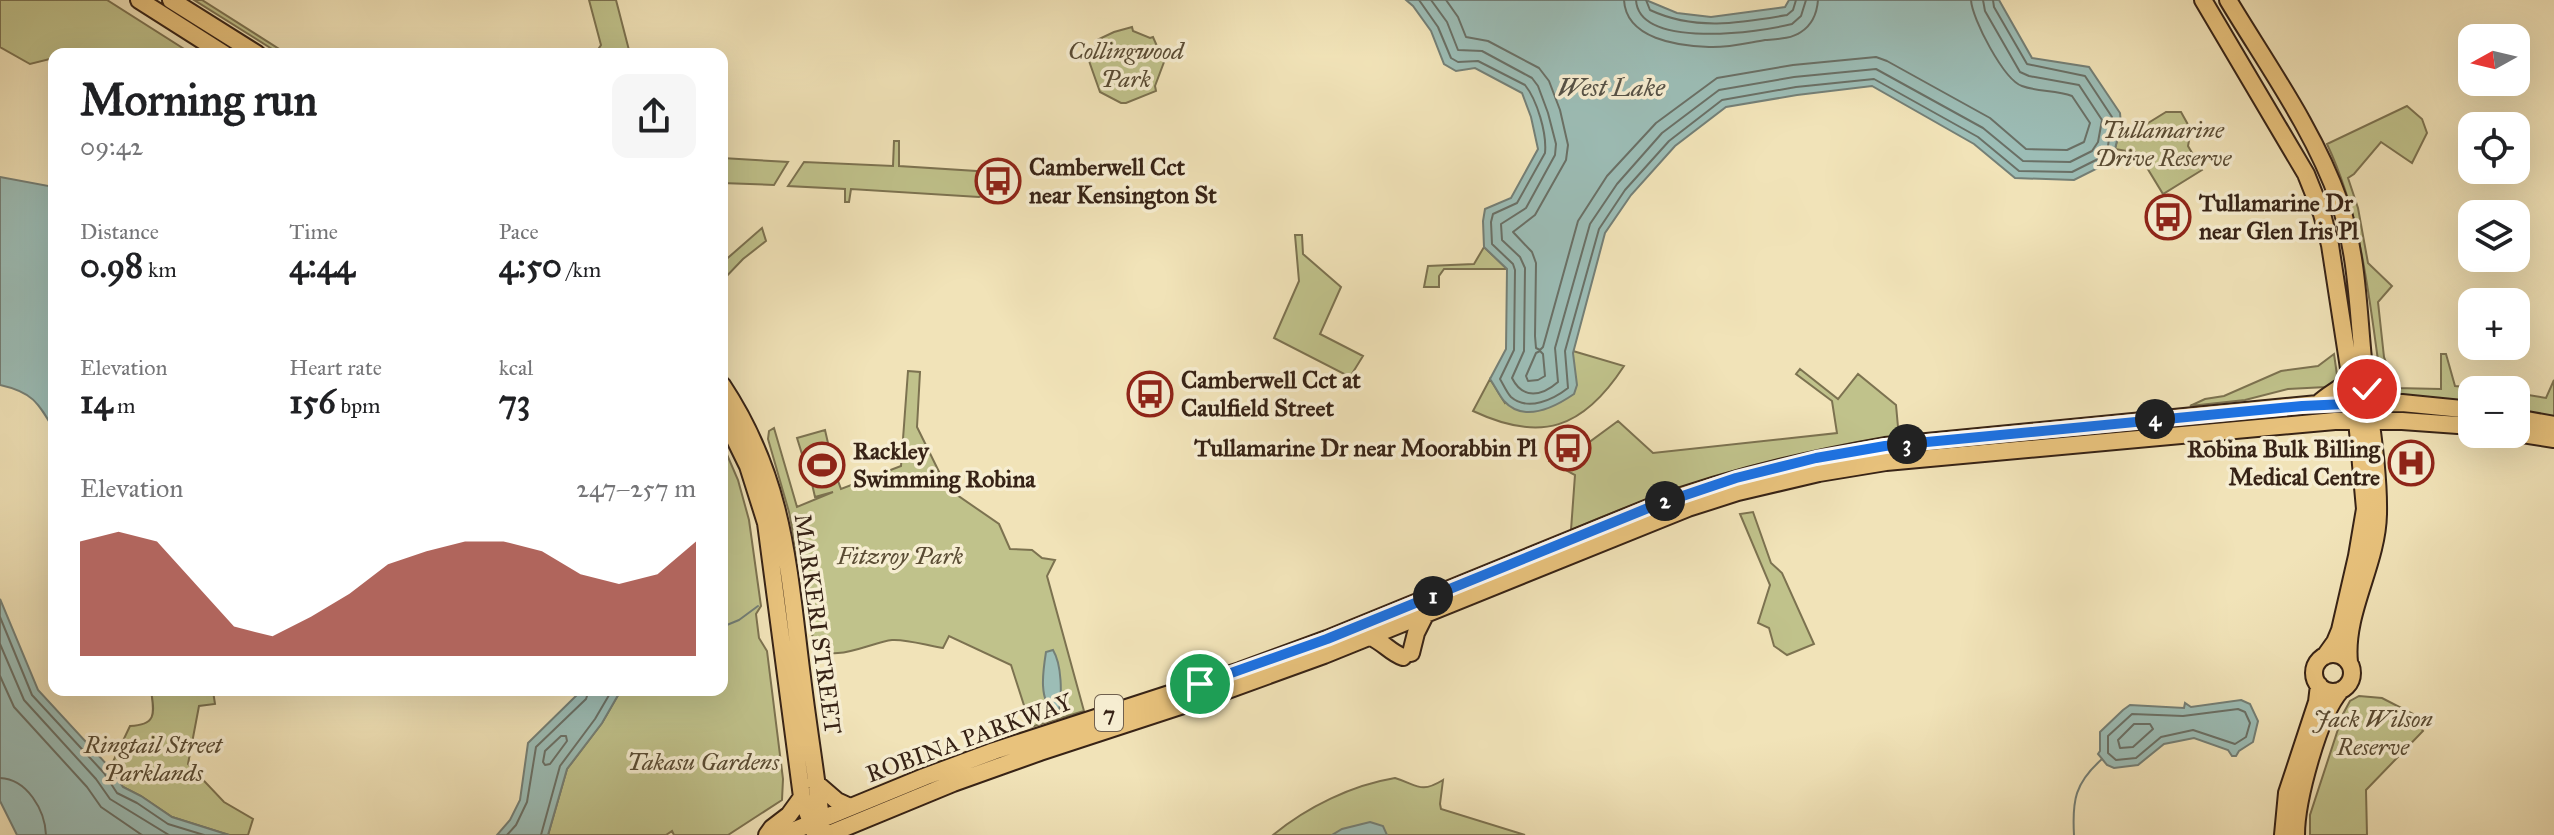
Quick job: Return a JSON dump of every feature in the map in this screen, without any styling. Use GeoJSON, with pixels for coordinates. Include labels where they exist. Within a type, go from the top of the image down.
{"type":"FeatureCollection","features":[{"type":"Feature","properties":{"kind":"main road"},"geometry":{"type":"LineString","coordinates":[[139,0],[215,48]]}},
{"type":"Feature","properties":{"kind":"main road"},"geometry":{"type":"LineString","coordinates":[[171,0],[247,48]]}},
{"type":"Feature","properties":{"kind":"main road"},"geometry":{"type":"LineString","coordinates":[[2203,0],[2285,135],[2314,193],[2330,245],[2358,375],[2388,403]]}},
{"type":"Feature","properties":{"kind":"main road"},"geometry":{"type":"LineString","coordinates":[[2228,0],[2324,165],[2339,202],[2351,252],[2358,375],[2378,519],[2349,635],[2351,678],[2330,702],[2301,792],[2296,835]]}},
{"type":"Feature","properties":{"kind":"main road"},"geometry":{"type":"LineString","coordinates":[[2318,404],[2358,375]]}},
{"type":"Feature","properties":{"kind":"main road","name":"MARKERI STREET"},"geometry":{"type":"LineString","coordinates":[[728,395],[762,458],[781,521],[819,830]]}},
{"type":"Feature","properties":{"kind":"main road","name":"ROBINA PARKWAY"},"geometry":{"type":"LineString","coordinates":[[783,835],[819,830],[1211,696],[1371,637],[1688,508],[1738,492],[1819,473],[1886,462],[2335,421],[2388,403],[2458,409]]}},
{"type":"Feature","properties":{"kind":"main road","name":"ROBINA PARKWAY"},"geometry":{"type":"LineString","coordinates":[[819,830],[850,807],[924,777],[1021,741],[1240,671],[1327,639],[1653,506],[1736,478],[1816,458],[1885,446],[2318,404],[2402,421],[2458,425]]}},
{"type":"Feature","properties":{"kind":"main road"},"geometry":{"type":"LineString","coordinates":[[2335,421],[2366,448]]}},
{"type":"Feature","properties":{"kind":"main road"},"geometry":{"type":"LineString","coordinates":[[2341,690],[2330,691],[2319,685],[2315,668],[2335,642],[2340,630],[2364,520],[2366,448],[2402,421]]}},
{"type":"Feature","properties":{"kind":"main road"},"geometry":{"type":"LineString","coordinates":[[2530,421],[2554,425]]}},
{"type":"Feature","properties":{"kind":"main road","name":"MARKERI STREET"},"geometry":{"type":"LineString","coordinates":[[728,425],[748,466],[766,523],[802,797],[819,830]]}},
{"type":"Feature","properties":{"kind":"main road"},"geometry":{"type":"LineString","coordinates":[[2530,435],[2554,439]]}},
{"type":"Feature","properties":{"kind":"main road"},"geometry":{"type":"LineString","coordinates":[[1371,637],[1381,641],[1395,654],[1407,655],[1425,615]]}},
{"type":"Feature","properties":{"kind":"main road"},"geometry":{"type":"LineString","coordinates":[[2325,656],[2337,654],[2349,662]]}},
{"type":"Feature","properties":{"kind":"main road"},"geometry":{"type":"LineString","coordinates":[[2283,835],[2287,793],[2317,702],[2319,685]]}},
{"type":"Feature","properties":{"kind":"main road"},"geometry":{"type":"LineString","coordinates":[[815,782],[837,801],[850,807]]}},
{"type":"Feature","properties":{"kind":"main road"},"geometry":{"type":"LineString","coordinates":[[767,835],[789,815],[802,797]]}},
{"type":"Feature","properties":{"kind":"green space"},"geometry":{"type":"Polygon","coordinates":[[[0,0],[107,0],[183,48],[48,48],[48,60],[30,64],[0,47],[0,0]]]}},
{"type":"Feature","properties":{"kind":"green space"},"geometry":{"type":"Polygon","coordinates":[[[194,0],[202,0],[278,48],[270,48],[194,0]]]}},
{"type":"Feature","properties":{"kind":"green space"},"geometry":{"type":"Polygon","coordinates":[[[589,0],[616,0],[628,48],[599,48],[601,45],[589,0]]]}},
{"type":"Feature","properties":{"kind":"green space","name":"Collingwood Park"},"geometry":{"type":"Polygon","coordinates":[[[1132,27],[1133,31],[1153,37],[1164,62],[1156,91],[1121,103],[1100,92],[1089,61],[1092,60],[1097,40],[1132,27]]]}},
{"type":"Feature","properties":{"kind":"green space"},"geometry":{"type":"Polygon","coordinates":[[[2407,106],[2422,119],[2427,133],[2412,163],[2381,142],[2348,178],[2358,208],[2368,263],[2392,286],[2378,302],[2384,357],[2396,388],[2441,389],[2441,354],[2446,354],[2455,386],[2458,386],[2458,402],[2393,396],[2381,382],[2357,231],[2327,144],[2407,106]]]}},
{"type":"Feature","properties":{"kind":"green space","name":"Tullamarine Drive Reserve"},"geometry":{"type":"Polygon","coordinates":[[[2166,112],[2181,112],[2191,130],[2188,146],[2202,170],[2163,194],[2138,153],[2115,149],[2121,125],[2140,128],[2166,112]]]}},
{"type":"Feature","properties":{"kind":"green space"},"geometry":{"type":"Polygon","coordinates":[[[894,141],[899,141],[899,166],[992,172],[998,190],[979,197],[851,189],[849,202],[845,202],[845,189],[788,186],[804,162],[893,166],[894,141]]]}},
{"type":"Feature","properties":{"kind":"green space"},"geometry":{"type":"Polygon","coordinates":[[[728,158],[788,162],[774,185],[728,183],[728,158]]]}},
{"type":"Feature","properties":{"kind":"green space"},"geometry":{"type":"Polygon","coordinates":[[[762,228],[766,241],[728,275],[728,258],[762,228]]]}},
{"type":"Feature","properties":{"kind":"green space"},"geometry":{"type":"Polygon","coordinates":[[[1295,235],[1302,235],[1303,254],[1341,287],[1320,334],[1363,356],[1350,377],[1274,338],[1299,281],[1295,235]]]}},
{"type":"Feature","properties":{"kind":"green space"},"geometry":{"type":"Polygon","coordinates":[[[1484,247],[1507,269],[1444,269],[1439,276],[1439,287],[1424,287],[1428,266],[1474,264],[1484,247]]]}},
{"type":"Feature","properties":{"kind":"green space"},"geometry":{"type":"Polygon","coordinates":[[[1573,351],[1624,366],[1593,404],[1576,416],[1559,424],[1540,427],[1497,421],[1473,411],[1490,379],[1505,403],[1573,351]]]}},
{"type":"Feature","properties":{"kind":"green space"},"geometry":{"type":"Polygon","coordinates":[[[2334,354],[2337,375],[2326,387],[2288,389],[2245,400],[2190,406],[2205,399],[2224,396],[2281,371],[2318,366],[2334,354]]]}},
{"type":"Feature","properties":{"kind":"green space"},"geometry":{"type":"Polygon","coordinates":[[[1800,369],[1838,399],[1858,374],[1896,405],[1899,438],[1814,452],[1732,472],[1651,498],[1571,530],[1575,475],[1549,461],[1550,455],[1588,443],[1618,421],[1653,453],[1837,433],[1832,401],[1796,374],[1800,369]]]}},
{"type":"Feature","properties":{"kind":"green space","name":"Fitzroy Park"},"geometry":{"type":"Polygon","coordinates":[[[908,371],[920,372],[917,427],[947,488],[999,524],[1010,549],[1032,550],[1042,558],[1055,560],[1047,576],[1084,711],[1031,727],[1011,665],[949,636],[943,648],[892,640],[830,653],[814,644],[789,512],[768,439],[769,431],[774,428],[797,507],[833,492],[815,497],[812,484],[819,482],[810,452],[802,454],[797,438],[825,430],[828,443],[825,445],[841,489],[901,466],[908,371]]]}},
{"type":"Feature","properties":{"kind":"green space"},"geometry":{"type":"Polygon","coordinates":[[[2554,380],[2554,418],[2530,414],[2530,395],[2546,398],[2554,380]]]}},
{"type":"Feature","properties":{"kind":"green space","name":"Takasu Gardens"},"geometry":{"type":"Polygon","coordinates":[[[728,457],[749,520],[761,606],[756,614],[759,638],[767,651],[783,779],[782,800],[728,835],[674,835],[672,831],[666,835],[548,835],[567,769],[602,723],[618,696],[728,696],[728,457]]]}},
{"type":"Feature","properties":{"kind":"green space"},"geometry":{"type":"Polygon","coordinates":[[[1753,512],[1771,563],[1782,573],[1814,644],[1787,655],[1774,646],[1769,628],[1758,623],[1770,585],[1740,514],[1753,512]]]}},
{"type":"Feature","properties":{"kind":"green space","name":"Ringtail Street Parklands"},"geometry":{"type":"Polygon","coordinates":[[[152,696],[214,696],[215,704],[199,706],[188,764],[224,802],[253,819],[248,835],[229,835],[172,817],[123,787],[110,768],[130,726],[150,720],[152,696]]]}},
{"type":"Feature","properties":{"kind":"green space","name":"Jack Wilson Reserve"},"geometry":{"type":"Polygon","coordinates":[[[2359,696],[2382,698],[2419,717],[2415,721],[2423,731],[2366,790],[2367,835],[2310,835],[2310,815],[2343,714],[2350,701],[2359,696]]]}},
{"type":"Feature","properties":{"kind":"green space"},"geometry":{"type":"Polygon","coordinates":[[[1395,778],[1424,787],[1443,780],[1441,809],[1525,835],[1273,835],[1300,815],[1331,799],[1395,778]]]}},
{"type":"Feature","properties":{"kind":"water","name":"West Lake"},"geometry":{"type":"Polygon","coordinates":[[[1406,0],[1646,0],[1677,13],[1711,17],[1785,7],[1789,0],[1999,0],[2032,58],[2089,67],[2120,113],[2121,124],[2115,149],[2104,165],[2074,180],[2015,178],[1974,144],[1872,86],[1726,107],[1675,146],[1631,195],[1605,233],[1573,353],[1577,385],[1574,394],[1549,408],[1521,411],[1504,401],[1490,379],[1506,349],[1507,269],[1484,247],[1483,221],[1485,209],[1511,198],[1538,149],[1531,117],[1522,93],[1475,68],[1456,71],[1444,64],[1431,31],[1406,0]]]}},
{"type":"Feature","properties":{"kind":"water"},"geometry":{"type":"Polygon","coordinates":[[[0,177],[48,186],[48,420],[27,395],[0,385],[0,177]]]}},
{"type":"Feature","properties":{"kind":"water"},"geometry":{"type":"Polygon","coordinates":[[[0,599],[38,690],[110,768],[123,787],[172,817],[229,835],[17,835],[0,801],[0,599]]]}},
{"type":"Feature","properties":{"kind":"water"},"geometry":{"type":"Polygon","coordinates":[[[1053,650],[1060,671],[1061,688],[1059,711],[1055,713],[1046,701],[1043,685],[1046,652],[1053,650]]]}},
{"type":"Feature","properties":{"kind":"water"},"geometry":{"type":"Polygon","coordinates":[[[576,696],[618,696],[602,723],[567,769],[548,835],[497,835],[510,820],[520,800],[528,743],[576,696]]]}},
{"type":"Feature","properties":{"kind":"water"},"geometry":{"type":"Polygon","coordinates":[[[2241,700],[2250,704],[2258,721],[2253,742],[2236,756],[2194,738],[2164,744],[2138,765],[2114,768],[2098,754],[2100,732],[2130,705],[2184,708],[2185,703],[2191,707],[2241,700]]]}},
{"type":"Feature","properties":{"kind":"water"},"geometry":{"type":"Polygon","coordinates":[[[1370,822],[1383,826],[1387,835],[1332,835],[1342,829],[1370,822]]]}},
{"type":"Feature","properties":{"kind":"waterway"},"geometry":{"type":"LineString","coordinates":[[728,625],[758,606]]}},
{"type":"Feature","properties":{"kind":"waterway"},"geometry":{"type":"LineString","coordinates":[[2074,835],[2077,793],[2086,776],[2102,759]]}},
{"type":"Feature","properties":{"kind":"place","name":"Camberwell Cct near Kensington St"},"geometry":{"type":"Point","coordinates":[998,181]}},
{"type":"Feature","properties":{"kind":"place","name":"Tullamarine Dr near Glen Iris Pl"},"geometry":{"type":"Point","coordinates":[2168,217]}},
{"type":"Feature","properties":{"kind":"place","name":"Camberwell Cct at Caulfield Street"},"geometry":{"type":"Point","coordinates":[1150,394]}},
{"type":"Feature","properties":{"kind":"place","name":"Tullamarine Dr near Moorabbin Pl"},"geometry":{"type":"Point","coordinates":[1568,448]}},
{"type":"Feature","properties":{"kind":"place","name":"Robina Bulk Billing Medical Centre"},"geometry":{"type":"Point","coordinates":[2411,463]}},
{"type":"Feature","properties":{"kind":"place","name":"Rackley Swimming Robina"},"geometry":{"type":"Point","coordinates":[822,465]}},
{"type":"Feature","properties":{"kind":"route"},"geometry":{"type":"LineString","coordinates":[[1200,684],[1327,639],[1653,506],[1736,478],[1816,458],[1885,446],[2318,404],[2368,403],[2367,389]]}}]}
